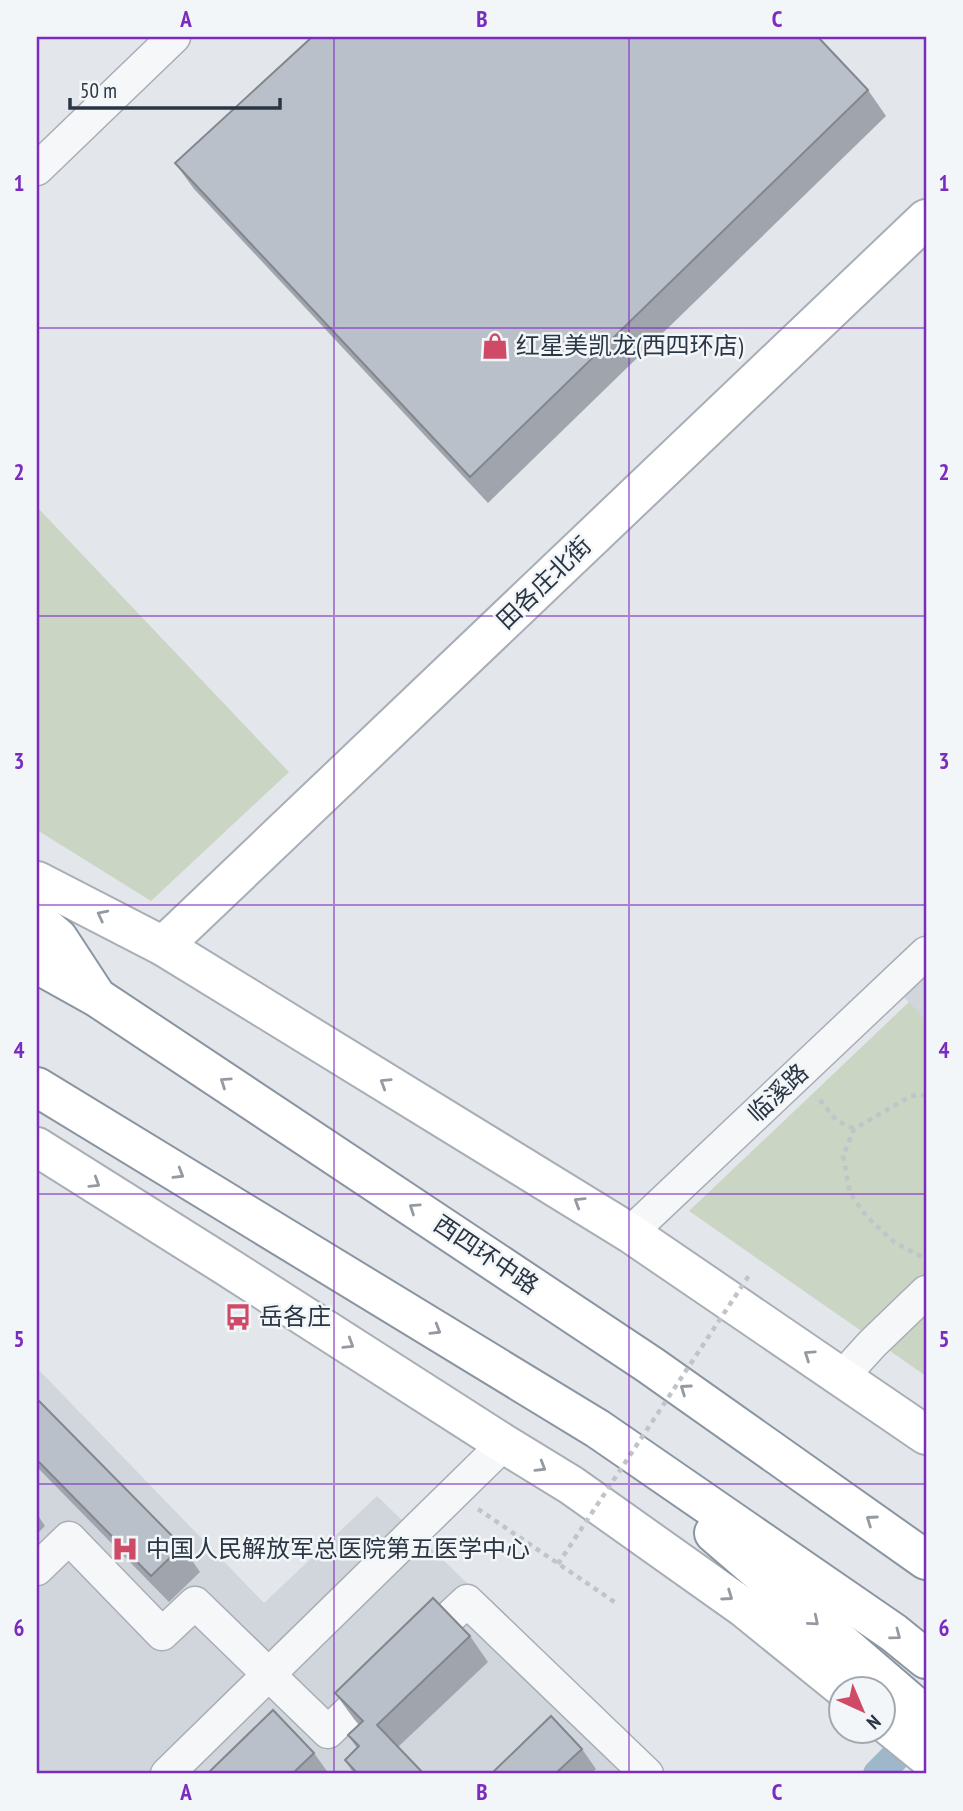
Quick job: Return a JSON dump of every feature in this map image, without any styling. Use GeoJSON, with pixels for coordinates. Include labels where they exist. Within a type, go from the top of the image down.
{"type":"FeatureCollection","features":[{"type":"Feature","properties":{"kind":"main road","name":"田各庄北街"},"geometry":{"type":"LineString","coordinates":[[163,946],[926,219]]}},
{"type":"Feature","properties":{"kind":"main road"},"geometry":{"type":"LineString","coordinates":[[37,881],[163,946],[631,1233],[926,1435]]}},
{"type":"Feature","properties":{"kind":"main road"},"geometry":{"type":"LineString","coordinates":[[37,920],[58,938],[97,998]]}},
{"type":"Feature","properties":{"kind":"main road","name":"西四环中路"},"geometry":{"type":"LineString","coordinates":[[37,964],[97,998],[650,1365],[926,1560]]}},
{"type":"Feature","properties":{"kind":"main road"},"geometry":{"type":"LineString","coordinates":[[37,1087],[598,1429],[894,1633],[926,1658]]}},
{"type":"Feature","properties":{"kind":"main road"},"geometry":{"type":"LineString","coordinates":[[37,1147],[571,1485],[733,1599],[827,1676]]}},
{"type":"Feature","properties":{"kind":"main road"},"geometry":{"type":"LineString","coordinates":[[598,1429],[758,1573],[926,1716]]}},
{"type":"Feature","properties":{"kind":"main road"},"geometry":{"type":"LineString","coordinates":[[897,1732],[926,1756]]}},
{"type":"Feature","properties":{"kind":"street"},"geometry":{"type":"LineString","coordinates":[[37,169],[174,37]]}},
{"type":"Feature","properties":{"kind":"street","name":"临溪路"},"geometry":{"type":"LineString","coordinates":[[631,1233],[926,953]]}},
{"type":"Feature","properties":{"kind":"street"},"geometry":{"type":"LineString","coordinates":[[842,1377],[926,1292]]}},
{"type":"Feature","properties":{"kind":"street"},"geometry":{"type":"LineString","coordinates":[[167,1774],[504,1444]]}},
{"type":"Feature","properties":{"kind":"street"},"geometry":{"type":"LineString","coordinates":[[37,1569],[69,1538],[162,1634],[195,1603],[328,1732],[467,1601],[647,1774]]}},
{"type":"Feature","properties":{"kind":"path"},"geometry":{"type":"LineString","coordinates":[[926,1095],[911,1096],[854,1129],[843,1156],[850,1193],[867,1217],[894,1242],[926,1259]]}},
{"type":"Feature","properties":{"kind":"path"},"geometry":{"type":"LineString","coordinates":[[820,1100],[836,1120],[854,1129]]}},
{"type":"Feature","properties":{"kind":"path"},"geometry":{"type":"LineString","coordinates":[[558,1563],[750,1275]]}},
{"type":"Feature","properties":{"kind":"path"},"geometry":{"type":"LineString","coordinates":[[477,1509],[616,1603]]}},
{"type":"Feature","properties":{"kind":"shaded area"},"geometry":{"type":"Polygon","coordinates":[[[926,958],[926,1020],[894,987],[926,958]]]}},
{"type":"Feature","properties":{"kind":"shaded area","name":"中国人民解放军总医院第五医学中心"},"geometry":{"type":"Polygon","coordinates":[[[37,1368],[264,1603],[377,1496],[665,1774],[37,1774],[37,1368]]]}},
{"type":"Feature","properties":{"kind":"green space"},"geometry":{"type":"Polygon","coordinates":[[[37,507],[289,772],[151,901],[37,830],[37,507]]]}},
{"type":"Feature","properties":{"kind":"green space"},"geometry":{"type":"Polygon","coordinates":[[[909,1002],[926,1020],[926,1376],[689,1211],[909,1002]]]}},
{"type":"Feature","properties":{"kind":"building","name":"红星美凯龙(西四环店)"},"geometry":{"type":"Polygon","coordinates":[[[312,37],[818,37],[868,90],[470,477],[175,163],[312,37]]]}},
{"type":"Feature","properties":{"kind":"building"},"geometry":{"type":"Polygon","coordinates":[[[37,1399],[182,1546],[151,1576],[37,1460],[37,1399]]]}},
{"type":"Feature","properties":{"kind":"building"},"geometry":{"type":"Polygon","coordinates":[[[433,1598],[470,1636],[377,1725],[424,1774],[358,1774],[345,1760],[359,1746],[348,1735],[363,1721],[335,1693],[433,1598]]]}},
{"type":"Feature","properties":{"kind":"building"},"geometry":{"type":"Polygon","coordinates":[[[273,1710],[314,1753],[292,1774],[207,1774],[273,1710]]]}},
{"type":"Feature","properties":{"kind":"building"},"geometry":{"type":"Polygon","coordinates":[[[551,1716],[582,1749],[555,1774],[491,1774],[551,1716]]]}},
{"type":"Feature","properties":{"kind":"waterway"},"geometry":{"type":"LineString","coordinates":[[878,1774],[897,1755]]}},
{"type":"Feature","properties":{"kind":"place","name":"红星美凯龙(西四环店)"},"geometry":{"type":"Point","coordinates":[495,346]}},
{"type":"Feature","properties":{"kind":"place","name":"岳各庄"},"geometry":{"type":"Point","coordinates":[238,1317]}},
{"type":"Feature","properties":{"kind":"place","name":"中国人民解放军总医院第五医学中心"},"geometry":{"type":"Point","coordinates":[125,1549]}}]}
